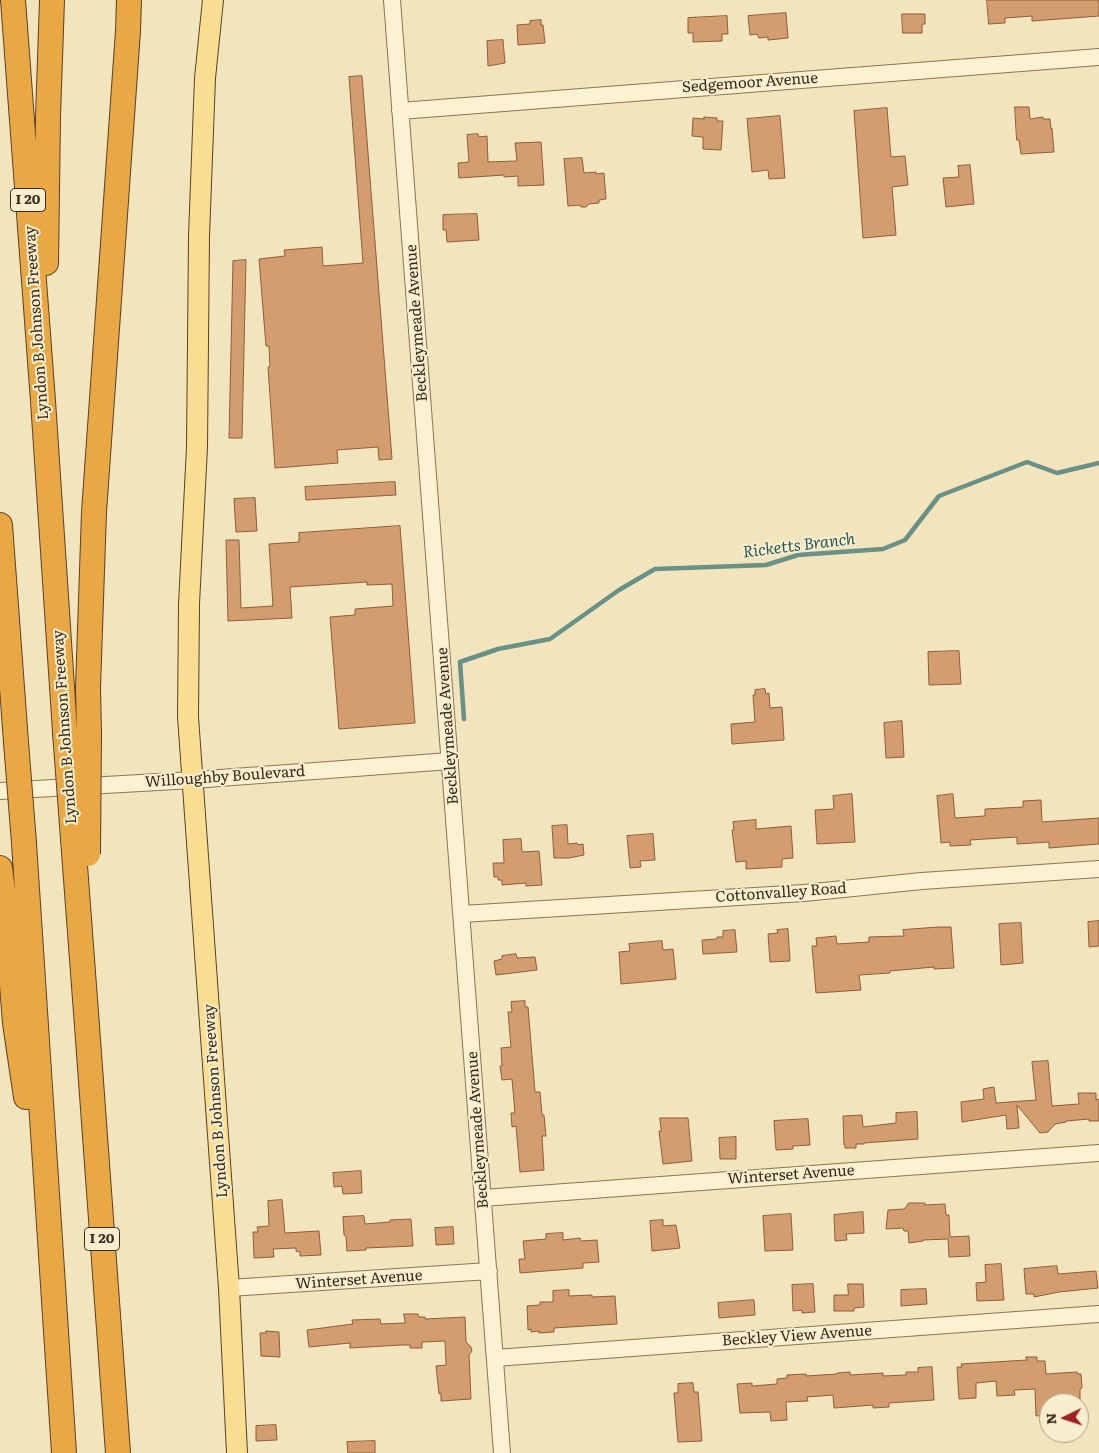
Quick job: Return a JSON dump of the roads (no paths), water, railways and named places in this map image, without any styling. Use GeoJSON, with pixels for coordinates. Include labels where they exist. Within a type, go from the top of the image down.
{"type":"FeatureCollection","features":[{"type":"Feature","properties":{"kind":"highway","name":"Lyndon B Johnson Freeway"},"geometry":{"type":"LineString","coordinates":[[13,0],[118,1453]]}},
{"type":"Feature","properties":{"kind":"highway"},"geometry":{"type":"LineString","coordinates":[[43,401],[52,0]]}},
{"type":"Feature","properties":{"kind":"highway"},"geometry":{"type":"LineString","coordinates":[[87,1026],[89,648],[94,512],[129,0]]}},
{"type":"Feature","properties":{"kind":"highway"},"geometry":{"type":"LineString","coordinates":[[0,524],[24,843],[64,1453]]}},
{"type":"Feature","properties":{"kind":"highway"},"geometry":{"type":"LineString","coordinates":[[0,586],[10,667]]}},
{"type":"Feature","properties":{"kind":"highway"},"geometry":{"type":"LineString","coordinates":[[0,868],[7,921],[15,1023],[50,1252]]}},
{"type":"Feature","properties":{"kind":"main road","name":"Lyndon B Johnson Freeway"},"geometry":{"type":"LineString","coordinates":[[212,0],[205,78],[199,236],[196,447],[189,604],[188,717],[229,1288],[237,1453]]}},
{"type":"Feature","properties":{"kind":"street","name":"Beckleymeade Avenue"},"geometry":{"type":"LineString","coordinates":[[392,0],[502,1453]]}},
{"type":"Feature","properties":{"kind":"street","name":"Sedgemoor Avenue"},"geometry":{"type":"LineString","coordinates":[[400,111],[1099,57]]}},
{"type":"Feature","properties":{"kind":"street","name":"Willoughby Boulevard"},"geometry":{"type":"LineString","coordinates":[[0,791],[193,780],[450,761]]}},
{"type":"Feature","properties":{"kind":"street","name":"Cottonvalley Road"},"geometry":{"type":"LineString","coordinates":[[462,914],[804,893],[1099,869]]}},
{"type":"Feature","properties":{"kind":"street","name":"Winterset Avenue"},"geometry":{"type":"LineString","coordinates":[[483,1198],[1099,1153]]}},
{"type":"Feature","properties":{"kind":"street","name":"Winterset Avenue"},"geometry":{"type":"LineString","coordinates":[[229,1288],[489,1271]]}},
{"type":"Feature","properties":{"kind":"street","name":"Beckley View Avenue"},"geometry":{"type":"LineString","coordinates":[[495,1358],[1099,1314]]}},
{"type":"Feature","properties":{"kind":"waterway","name":"Ricketts Branch"},"geometry":{"type":"LineString","coordinates":[[464,719],[460,662],[498,649],[550,639],[619,590],[655,569],[766,565],[798,555],[883,549],[905,540],[939,496],[1027,462],[1057,473],[1099,463]]}}]}
